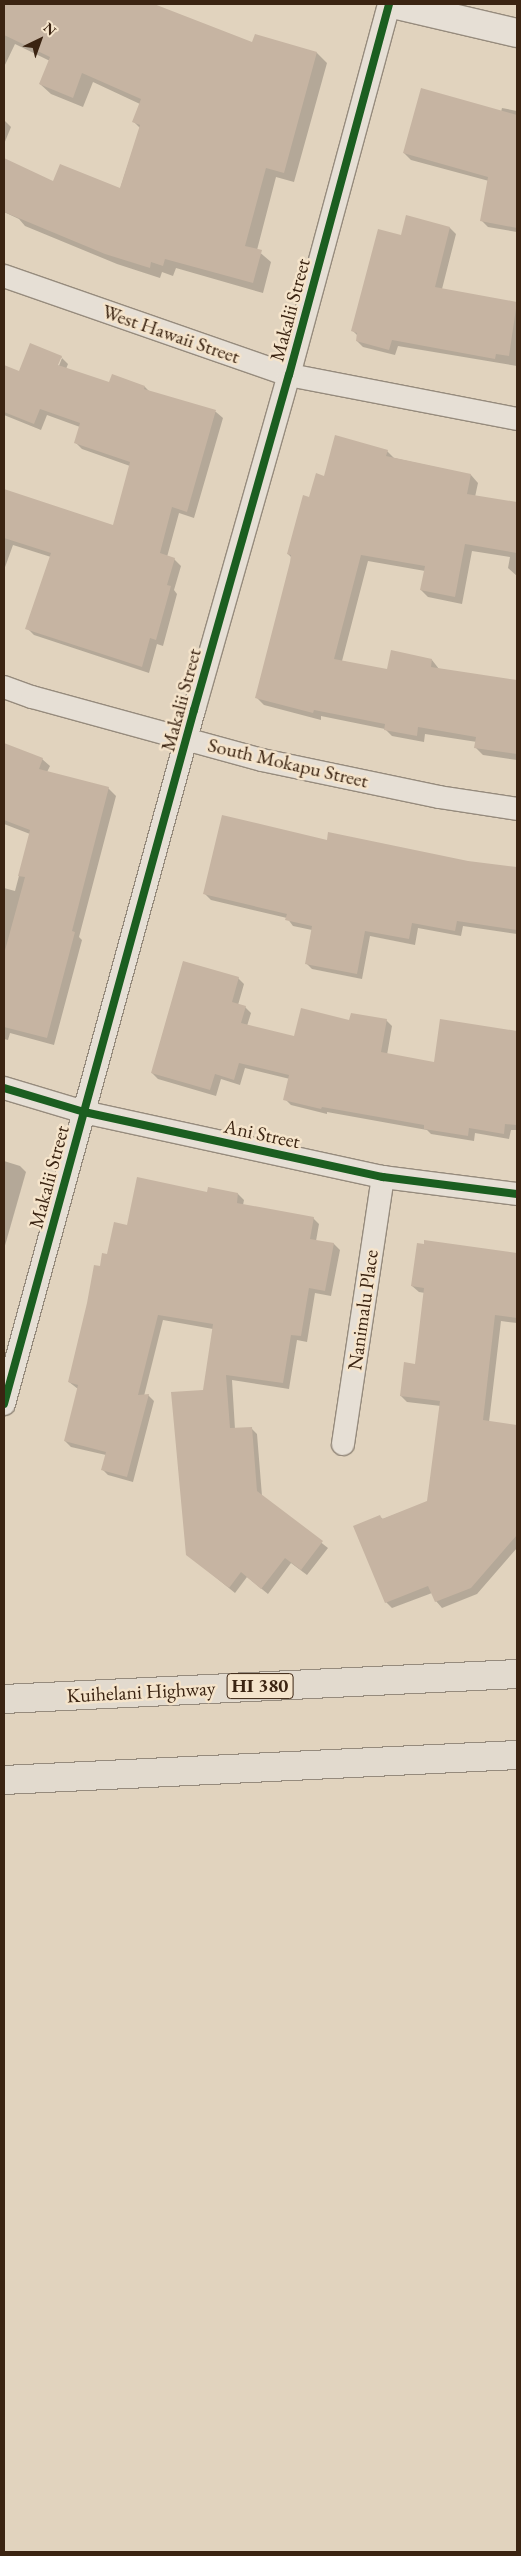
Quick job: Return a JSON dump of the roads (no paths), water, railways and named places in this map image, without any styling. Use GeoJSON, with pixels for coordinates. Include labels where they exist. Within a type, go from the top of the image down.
{"type":"FeatureCollection","features":[{"type":"Feature","properties":{"kind":"main road","name":"Kuihelani Highway"},"geometry":{"type":"LineString","coordinates":[[4,1699],[517,1674]]}},
{"type":"Feature","properties":{"kind":"main road"},"geometry":{"type":"LineString","coordinates":[[4,1780],[517,1755]]}},
{"type":"Feature","properties":{"kind":"street","name":"Makalii Street"},"geometry":{"type":"LineString","coordinates":[[4,1404],[289,375],[388,4]]}},
{"type":"Feature","properties":{"kind":"street"},"geometry":{"type":"LineString","coordinates":[[393,4],[517,33]]}},
{"type":"Feature","properties":{"kind":"street","name":"West Hawaii Street"},"geometry":{"type":"LineString","coordinates":[[4,276],[289,375],[517,419]]}},
{"type":"Feature","properties":{"kind":"street","name":"South Mokapu Street"},"geometry":{"type":"LineString","coordinates":[[4,687],[32,697],[271,762],[439,797],[517,809]]}},
{"type":"Feature","properties":{"kind":"street","name":"Ani Street"},"geometry":{"type":"LineString","coordinates":[[4,1088],[84,1112],[383,1177],[517,1194]]}},
{"type":"Feature","properties":{"kind":"street","name":"Nanimalu Place"},"geometry":{"type":"LineString","coordinates":[[344,1444],[383,1177]]}}]}
